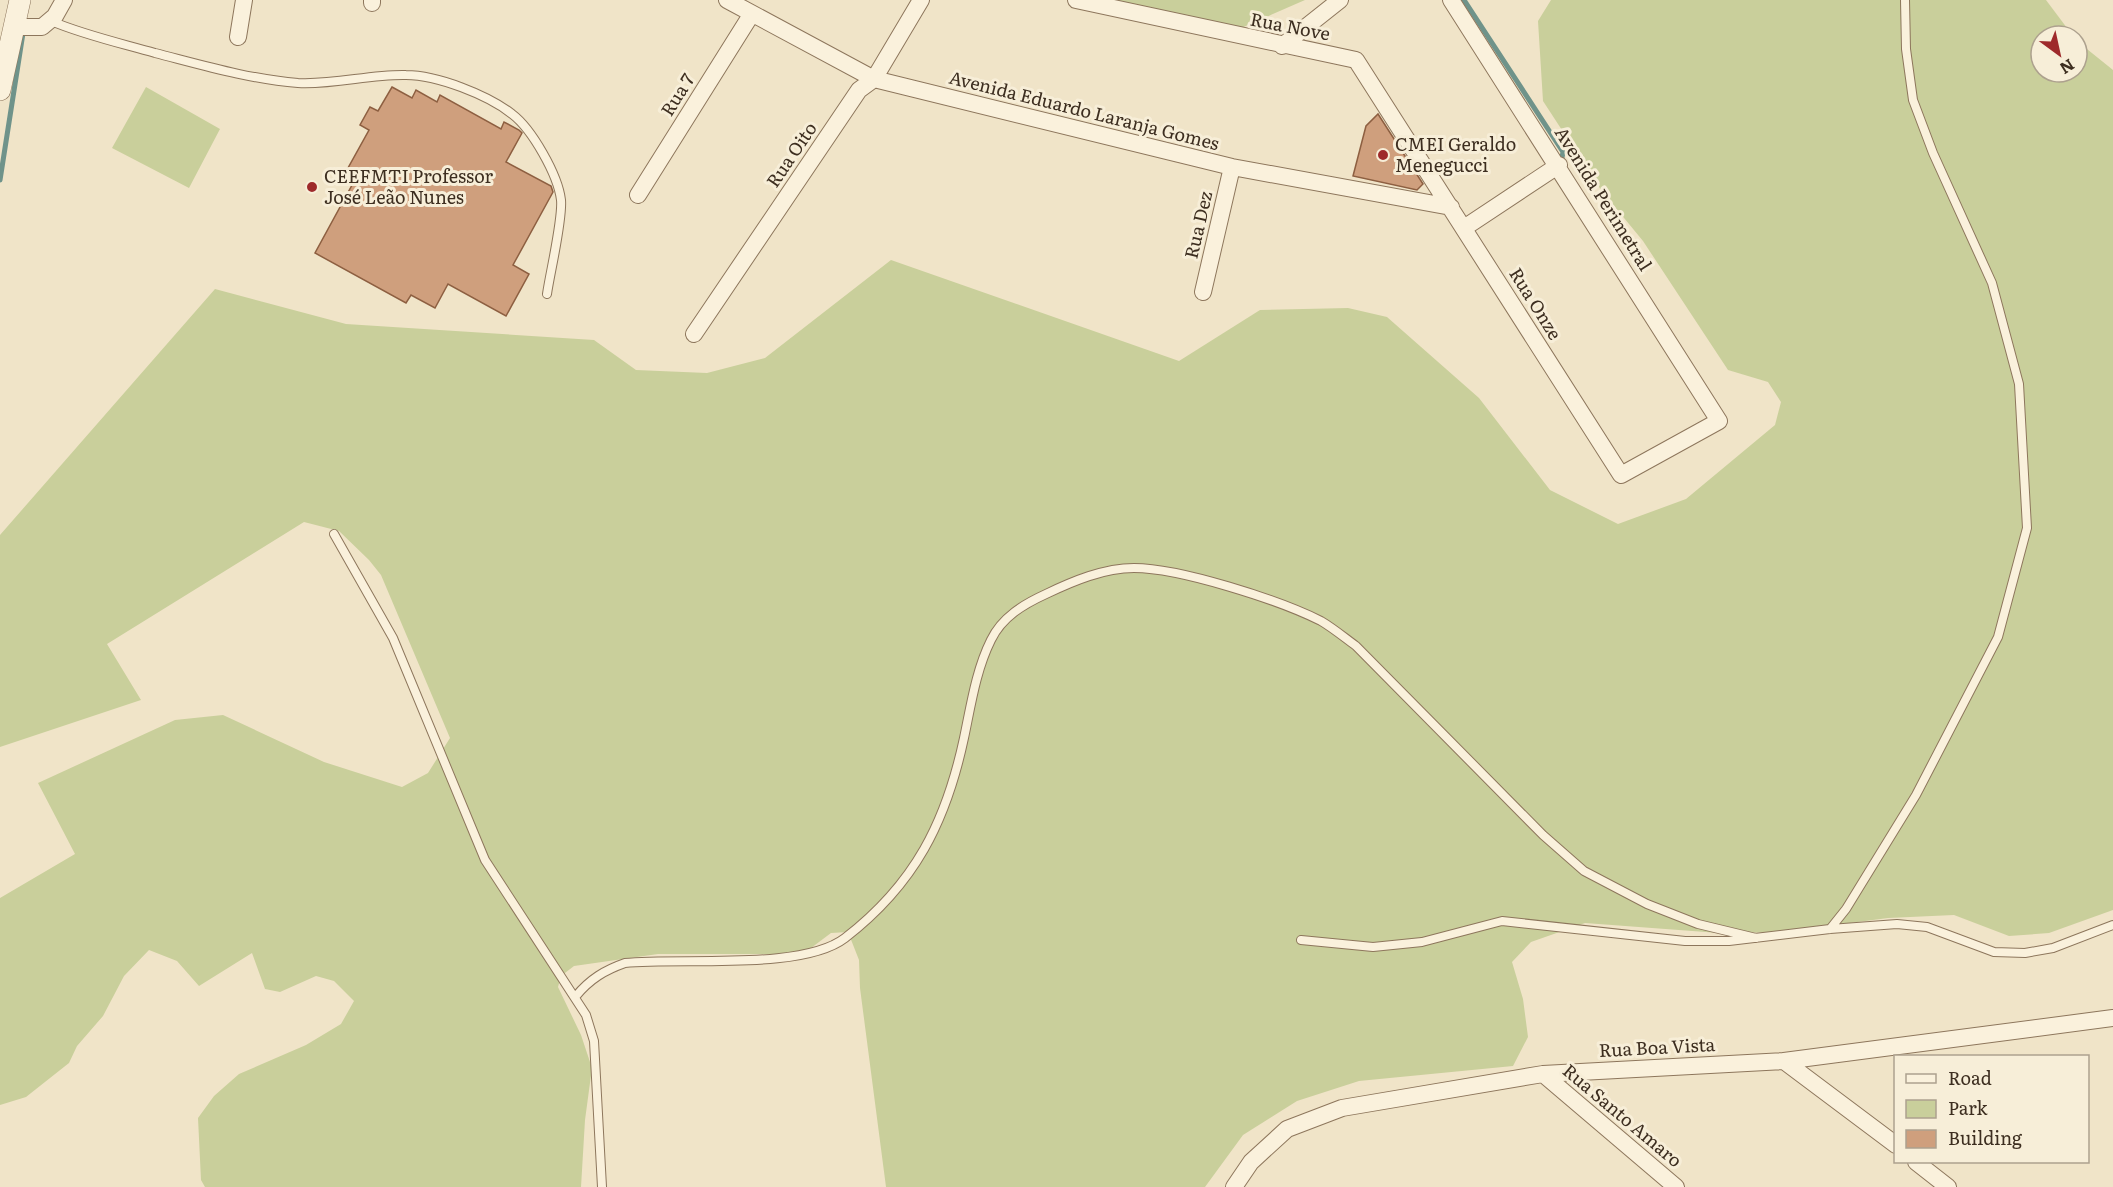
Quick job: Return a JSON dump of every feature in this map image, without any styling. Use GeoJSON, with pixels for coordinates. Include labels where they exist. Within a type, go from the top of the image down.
{"type":"FeatureCollection","features":[{"type":"Feature","properties":{"kind":"street"},"geometry":{"type":"LineString","coordinates":[[0,90],[20,0]]}},
{"type":"Feature","properties":{"kind":"street"},"geometry":{"type":"LineString","coordinates":[[15,27],[38,28],[51,21],[64,0]]}},
{"type":"Feature","properties":{"kind":"street"},"geometry":{"type":"LineString","coordinates":[[238,37],[244,0]]}},
{"type":"Feature","properties":{"kind":"street","name":"Avenida Eduardo Laranja Gomes"},"geometry":{"type":"LineString","coordinates":[[727,0],[751,15],[874,79],[1232,167],[1451,207]]}},
{"type":"Feature","properties":{"kind":"street","name":"Rua Oito"},"geometry":{"type":"LineString","coordinates":[[694,334],[860,90],[874,79],[921,0]]}},
{"type":"Feature","properties":{"kind":"street","name":"Rua Nove"},"geometry":{"type":"LineString","coordinates":[[1076,0],[1282,46],[1356,60]]}},
{"type":"Feature","properties":{"kind":"street"},"geometry":{"type":"LineString","coordinates":[[1282,46],[1340,0]]}},
{"type":"Feature","properties":{"kind":"street","name":"Avenida Perimetral"},"geometry":{"type":"LineString","coordinates":[[1451,0],[1559,165],[1719,421]]}},
{"type":"Feature","properties":{"kind":"street","name":"Rua 7"},"geometry":{"type":"LineString","coordinates":[[638,195],[751,15]]}},
{"type":"Feature","properties":{"kind":"street","name":"Rua Onze"},"geometry":{"type":"LineString","coordinates":[[1356,60],[1621,475],[1719,421]]}},
{"type":"Feature","properties":{"kind":"street"},"geometry":{"type":"LineString","coordinates":[[1464,228],[1559,165]]}},
{"type":"Feature","properties":{"kind":"street","name":"Rua Dez"},"geometry":{"type":"LineString","coordinates":[[1203,292],[1232,167]]}},
{"type":"Feature","properties":{"kind":"street","name":"Rua Boa Vista"},"geometry":{"type":"LineString","coordinates":[[1234,1187],[1251,1162],[1287,1129],[1342,1108],[1543,1074],[1784,1061],[2113,1018]]}},
{"type":"Feature","properties":{"kind":"street"},"geometry":{"type":"LineString","coordinates":[[1784,1061],[1894,1144]]}},
{"type":"Feature","properties":{"kind":"street","name":"Rua Santo Amaro"},"geometry":{"type":"LineString","coordinates":[[1543,1074],[1676,1187]]}},
{"type":"Feature","properties":{"kind":"street"},"geometry":{"type":"LineString","coordinates":[[1918,1163],[1948,1187]]}},
{"type":"Feature","properties":{"kind":"lane"},"geometry":{"type":"LineString","coordinates":[[1830,928],[1846,909],[1916,795],[1998,637],[2027,528],[2019,384],[1992,283],[1913,100],[1906,49],[1905,0]]}},
{"type":"Feature","properties":{"kind":"lane"},"geometry":{"type":"LineString","coordinates":[[51,21],[93,36],[235,73],[298,83],[327,83],[406,74],[424,76],[441,80],[494,103],[512,114],[526,128],[549,166],[561,201],[547,294]]}},
{"type":"Feature","properties":{"kind":"lane"},"geometry":{"type":"LineString","coordinates":[[334,534],[393,638],[485,860],[576,996],[586,1015],[594,1041],[602,1187]]}},
{"type":"Feature","properties":{"kind":"lane"},"geometry":{"type":"LineString","coordinates":[[576,996],[586,983],[604,970],[626,963],[791,958],[819,952],[844,939],[913,870],[939,825],[954,785],[982,660],[992,637],[1008,617],[1028,602],[1077,579],[1134,568],[1184,575],[1285,605],[1323,622],[1356,646],[1543,835],[1584,871],[1647,904],[1698,924],[1756,938]]}},
{"type":"Feature","properties":{"kind":"lane"},"geometry":{"type":"LineString","coordinates":[[1301,940],[1383,946],[1422,942],[1502,921],[1685,941],[1729,941],[1830,928],[1897,924],[1927,927],[1994,952],[2025,953],[2053,948],[2113,925]]}},
{"type":"Feature","properties":{"kind":"green space"},"geometry":{"type":"Polygon","coordinates":[[[1103,0],[1305,0],[1232,32],[1103,0]]]}},
{"type":"Feature","properties":{"kind":"green space"},"geometry":{"type":"Polygon","coordinates":[[[1551,0],[2046,0],[2064,24],[2029,24],[2029,84],[2089,84],[2089,51],[2113,70],[2113,910],[2049,933],[2009,936],[1954,915],[1888,918],[1782,932],[1719,933],[1585,923],[1531,942],[1512,962],[1523,999],[1528,1037],[1513,1066],[1359,1081],[1297,1101],[1243,1135],[1205,1187],[886,1187],[860,988],[859,960],[848,932],[831,933],[803,954],[658,954],[574,966],[561,976],[558,987],[581,1035],[592,1068],[585,1120],[581,1187],[205,1187],[201,1180],[198,1118],[214,1096],[239,1074],[306,1045],[341,1024],[354,1001],[334,981],[316,976],[280,992],[265,989],[252,953],[199,986],[177,961],[149,950],[124,976],[103,1016],[77,1046],[69,1063],[26,1097],[0,1105],[0,898],[75,854],[38,783],[175,720],[223,715],[324,762],[402,787],[428,773],[450,738],[381,575],[339,531],[304,522],[107,644],[141,700],[0,747],[0,535],[215,289],[346,324],[594,340],[636,370],[707,373],[765,358],[891,260],[1179,361],[1260,310],[1348,308],[1387,317],[1479,398],[1550,490],[1618,524],[1686,499],[1775,425],[1781,402],[1768,382],[1728,370],[1643,241],[1601,190],[1543,101],[1538,21],[1551,0]]]}},
{"type":"Feature","properties":{"kind":"green space"},"geometry":{"type":"Polygon","coordinates":[[[146,87],[220,129],[189,188],[112,148],[146,87]]]}},
{"type":"Feature","properties":{"kind":"building"},"geometry":{"type":"Polygon","coordinates":[[[392,87],[412,98],[416,90],[437,102],[440,95],[501,129],[504,122],[519,130],[522,133],[506,162],[551,186],[553,192],[513,265],[529,274],[506,316],[448,284],[435,308],[411,295],[406,303],[315,253],[358,174],[348,168],[369,130],[360,125],[370,107],[378,111],[392,87]]]}},
{"type":"Feature","properties":{"kind":"building","name":"CMEI Geraldo Menegucci"},"geometry":{"type":"Polygon","coordinates":[[[1378,114],[1423,184],[1417,190],[1353,176],[1366,126],[1378,114]]]}},
{"type":"Feature","properties":{"kind":"waterway"},"geometry":{"type":"LineString","coordinates":[[1464,0],[1563,152],[1561,163]]}},
{"type":"Feature","properties":{"kind":"waterway"},"geometry":{"type":"LineString","coordinates":[[0,180],[23,33]]}},
{"type":"Feature","properties":{"kind":"place","name":"CMEI Geraldo Menegucci"},"geometry":{"type":"Point","coordinates":[1383,155]}},
{"type":"Feature","properties":{"kind":"place","name":"CEEFMTI Professor José Leão Nunes"},"geometry":{"type":"Point","coordinates":[312,187]}}]}
